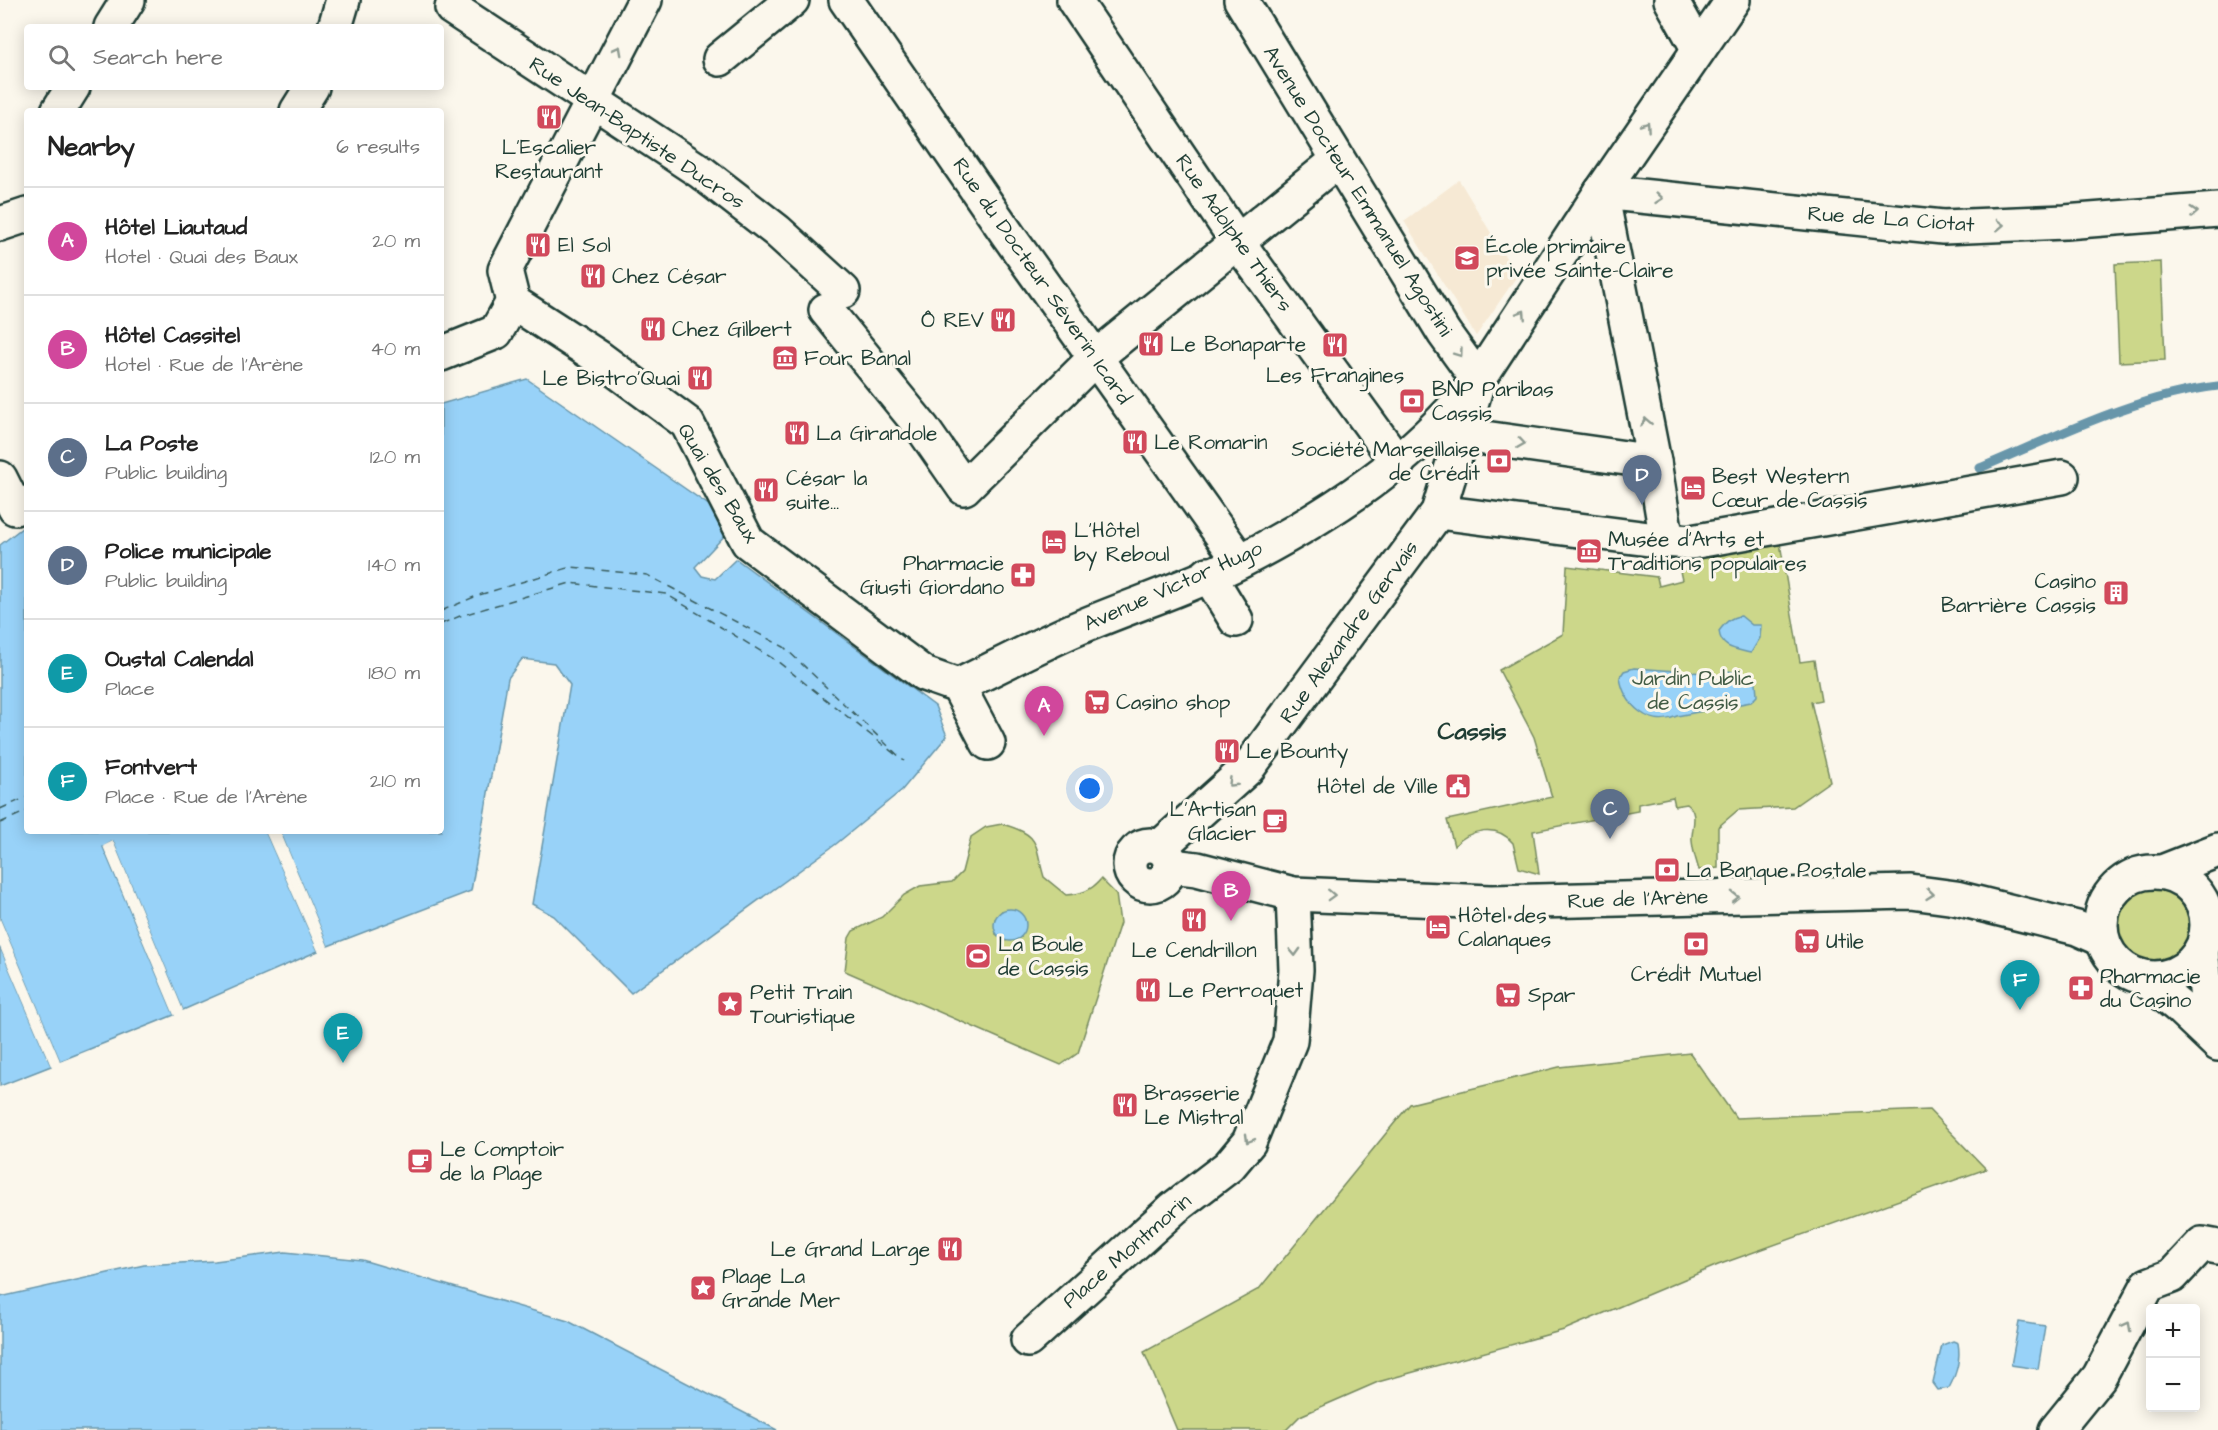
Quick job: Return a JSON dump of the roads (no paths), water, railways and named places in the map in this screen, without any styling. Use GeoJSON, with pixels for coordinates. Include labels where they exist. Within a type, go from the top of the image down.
{"type":"FeatureCollection","features":[{"type":"Feature","properties":{"kind":"street"},"geometry":{"type":"LineString","coordinates":[[113,24],[128,0]]}},
{"type":"Feature","properties":{"kind":"street"},"geometry":{"type":"LineString","coordinates":[[336,24],[343,0]]}},
{"type":"Feature","properties":{"kind":"street"},"geometry":{"type":"LineString","coordinates":[[444,353],[496,332],[513,302],[505,270],[645,0]]}},
{"type":"Feature","properties":{"kind":"street"},"geometry":{"type":"LineString","coordinates":[[720,59],[792,0]]}},
{"type":"Feature","properties":{"kind":"street","name":"Rue Adolphe Thiers"},"geometry":{"type":"LineString","coordinates":[[1074,0],[1237,241],[1398,464]]}},
{"type":"Feature","properties":{"kind":"street","name":"Avenue Docteur Emmanuel Agostini"},"geometry":{"type":"LineString","coordinates":[[1240,0],[1444,333],[1478,380]]}},
{"type":"Feature","properties":{"kind":"street"},"geometry":{"type":"LineString","coordinates":[[1671,0],[1698,48]]}},
{"type":"Feature","properties":{"kind":"street","name":"Avenue Victor Hugo"},"geometry":{"type":"LineString","coordinates":[[958,686],[1069,632],[1240,561],[1368,487],[1398,464],[1463,400],[1478,380],[1601,192],[1733,0]]}},
{"type":"Feature","properties":{"kind":"street","name":"Rue du Docteur Séverin Icard"},"geometry":{"type":"LineString","coordinates":[[856,3],[1096,357],[1240,561]]}},
{"type":"Feature","properties":{"kind":"street","name":"Rue Jean-Baptiste Ducros"},"geometry":{"type":"LineString","coordinates":[[452,8],[701,172],[777,231],[834,300],[964,488],[1096,357]]}},
{"type":"Feature","properties":{"kind":"street"},"geometry":{"type":"LineString","coordinates":[[60,108],[71,90]]}},
{"type":"Feature","properties":{"kind":"street"},"geometry":{"type":"LineString","coordinates":[[299,108],[310,90]]}},
{"type":"Feature","properties":{"kind":"street"},"geometry":{"type":"LineString","coordinates":[[1096,357],[1338,160]]}},
{"type":"Feature","properties":{"kind":"street"},"geometry":{"type":"LineString","coordinates":[[1601,192],[1654,462],[1667,541]]}},
{"type":"Feature","properties":{"kind":"street","name":"Rue de La Ciotat"},"geometry":{"type":"LineString","coordinates":[[1601,192],[1942,227],[2065,222],[2218,210]]}},
{"type":"Feature","properties":{"kind":"street"},"geometry":{"type":"LineString","coordinates":[[0,224],[24,216]]}},
{"type":"Feature","properties":{"kind":"street","name":"Quai des Baux"},"geometry":{"type":"LineString","coordinates":[[513,302],[598,357],[687,423],[748,542],[924,674],[958,686]]}},
{"type":"Feature","properties":{"kind":"street","name":"Rue Alexandre Gervais"},"geometry":{"type":"LineString","coordinates":[[1165,857],[1248,768],[1438,512],[1478,380]]}},
{"type":"Feature","properties":{"kind":"street"},"geometry":{"type":"LineString","coordinates":[[1463,435],[1654,462]]}},
{"type":"Feature","properties":{"kind":"street"},"geometry":{"type":"LineString","coordinates":[[1438,512],[1667,541],[1708,541],[2062,477]]}},
{"type":"Feature","properties":{"kind":"street"},"geometry":{"type":"LineString","coordinates":[[0,478],[21,506]]}},
{"type":"Feature","properties":{"kind":"street"},"geometry":{"type":"LineString","coordinates":[[1208,574],[1236,620]]}},
{"type":"Feature","properties":{"kind":"street"},"geometry":{"type":"LineString","coordinates":[[958,686],[988,743]]}},
{"type":"Feature","properties":{"kind":"street"},"geometry":{"type":"LineString","coordinates":[[2215,1041],[2144,978],[2117,964],[2102,939],[2100,924],[2109,896],[2133,876],[2162,872],[2218,850]]}},
{"type":"Feature","properties":{"kind":"street","name":"Rue de l'Arène"},"geometry":{"type":"LineString","coordinates":[[1165,857],[1197,869],[1293,894],[1548,902],[1911,892],[1956,897],[2077,928],[2102,939]]}},
{"type":"Feature","properties":{"kind":"street"},"geometry":{"type":"LineString","coordinates":[[2144,978],[2161,978],[2177,974],[2190,964],[2200,951],[2208,926],[2212,902],[2200,898],[2190,886],[2162,872]]}},
{"type":"Feature","properties":{"kind":"street","name":"Place Montmorin"},"geometry":{"type":"LineString","coordinates":[[1028,1340],[1174,1208],[1229,1166],[1249,1142],[1290,1041],[1296,970],[1293,894]]}},
{"type":"Feature","properties":{"kind":"street"},"geometry":{"type":"LineString","coordinates":[[2200,951],[2215,1041]]}},
{"type":"Feature","properties":{"kind":"street"},"geometry":{"type":"LineString","coordinates":[[2056,1430],[2099,1377],[2148,1285],[2172,1276],[2202,1244],[2218,1247]]}},
{"type":"Feature","properties":{"kind":"water"},"geometry":{"type":"Polygon","coordinates":[[[527,379],[713,508],[730,530],[695,567],[702,576],[715,579],[736,559],[935,706],[947,736],[902,790],[836,844],[631,993],[554,916],[532,904],[570,685],[554,663],[522,659],[508,678],[471,891],[328,946],[281,834],[444,834],[444,403],[527,379]]]}},
{"type":"Feature","properties":{"kind":"water"},"geometry":{"type":"Polygon","coordinates":[[[24,526],[24,834],[266,834],[318,951],[183,1010],[113,841],[103,847],[174,1015],[60,1061],[0,919],[0,545],[24,526]]]}},
{"type":"Feature","properties":{"kind":"water"},"geometry":{"type":"Polygon","coordinates":[[[1741,616],[1752,625],[1761,625],[1760,638],[1751,653],[1726,645],[1720,637],[1719,631],[1726,623],[1741,616]]]}},
{"type":"Feature","properties":{"kind":"water"},"geometry":{"type":"Polygon","coordinates":[[[1634,668],[1705,673],[1721,678],[1724,670],[1747,675],[1756,682],[1757,696],[1751,702],[1657,719],[1640,712],[1626,696],[1620,677],[1624,671],[1634,668]]]}},
{"type":"Feature","properties":{"kind":"water"},"geometry":{"type":"Polygon","coordinates":[[[1010,909],[1021,914],[1026,925],[1021,936],[1010,941],[999,936],[994,925],[999,914],[1010,909]]]}},
{"type":"Feature","properties":{"kind":"water"},"geometry":{"type":"Polygon","coordinates":[[[0,947],[51,1066],[0,1086],[0,947]]]}},
{"type":"Feature","properties":{"kind":"water"},"geometry":{"type":"Polygon","coordinates":[[[285,1252],[362,1260],[568,1321],[777,1430],[0,1430],[0,1297],[144,1265],[215,1261],[285,1252]]]}},
{"type":"Feature","properties":{"kind":"water"},"geometry":{"type":"Polygon","coordinates":[[[2019,1322],[2045,1326],[2038,1369],[2011,1365],[2019,1322]]]}},
{"type":"Feature","properties":{"kind":"water"},"geometry":{"type":"Polygon","coordinates":[[[1953,1341],[1958,1343],[1959,1349],[1956,1372],[1949,1388],[1938,1390],[1933,1383],[1942,1345],[1953,1341]]]}},
{"type":"Feature","properties":{"kind":"waterway"},"geometry":{"type":"LineString","coordinates":[[1980,468],[2126,408],[2187,391],[2218,386]]}},
{"type":"Feature","properties":{"kind":"place","name":"L'Escalier Restaurant"},"geometry":{"type":"Point","coordinates":[549,117]}},
{"type":"Feature","properties":{"kind":"place","name":"El Sol"},"geometry":{"type":"Point","coordinates":[538,245]}},
{"type":"Feature","properties":{"kind":"place","name":"École primaire privée Sainte-Claire"},"geometry":{"type":"Point","coordinates":[1467,258]}},
{"type":"Feature","properties":{"kind":"place","name":"Chez César"},"geometry":{"type":"Point","coordinates":[593,276]}},
{"type":"Feature","properties":{"kind":"place","name":"Ô REV"},"geometry":{"type":"Point","coordinates":[1003,320]}},
{"type":"Feature","properties":{"kind":"place","name":"Chez Gilbert"},"geometry":{"type":"Point","coordinates":[653,329]}},
{"type":"Feature","properties":{"kind":"place","name":"Le Bonaparte"},"geometry":{"type":"Point","coordinates":[1151,344]}},
{"type":"Feature","properties":{"kind":"place","name":"Les Frangines"},"geometry":{"type":"Point","coordinates":[1335,345]}},
{"type":"Feature","properties":{"kind":"place","name":"Four Banal"},"geometry":{"type":"Point","coordinates":[785,358]}},
{"type":"Feature","properties":{"kind":"place","name":"Le Bistro'Quai"},"geometry":{"type":"Point","coordinates":[700,378]}},
{"type":"Feature","properties":{"kind":"place","name":"BNP Paribas Cassis"},"geometry":{"type":"Point","coordinates":[1412,401]}},
{"type":"Feature","properties":{"kind":"place","name":"La Girandole"},"geometry":{"type":"Point","coordinates":[797,433]}},
{"type":"Feature","properties":{"kind":"place","name":"Le Romarin"},"geometry":{"type":"Point","coordinates":[1135,442]}},
{"type":"Feature","properties":{"kind":"place","name":"Société Marseillaise de Crédit"},"geometry":{"type":"Point","coordinates":[1499,461]}},
{"type":"Feature","properties":{"kind":"place","name":"Best Western Cœur de Cassis"},"geometry":{"type":"Point","coordinates":[1693,488]}},
{"type":"Feature","properties":{"kind":"place","name":"César la suite..."},"geometry":{"type":"Point","coordinates":[766,490]}},
{"type":"Feature","properties":{"kind":"place","name":"Police municipale"},"geometry":{"type":"Point","coordinates":[1642,505]}},
{"type":"Feature","properties":{"kind":"place","name":"L'Hôtel by Reboul"},"geometry":{"type":"Point","coordinates":[1054,542]}},
{"type":"Feature","properties":{"kind":"place","name":"Musée d'Arts et Traditions populaires"},"geometry":{"type":"Point","coordinates":[1589,551]}},
{"type":"Feature","properties":{"kind":"place","name":"Pharmacie Giusti Giordano"},"geometry":{"type":"Point","coordinates":[1023,575]}},
{"type":"Feature","properties":{"kind":"place","name":"Casino Barrière Cassis"},"geometry":{"type":"Point","coordinates":[2116,593]}},
{"type":"Feature","properties":{"kind":"place","name":"Casino shop"},"geometry":{"type":"Point","coordinates":[1097,702]}},
{"type":"Feature","properties":{"kind":"place","name":"Hôtel Liautaud"},"geometry":{"type":"Point","coordinates":[1044,736]}},
{"type":"Feature","properties":{"kind":"place","name":"Le Bounty"},"geometry":{"type":"Point","coordinates":[1227,751]}},
{"type":"Feature","properties":{"kind":"place","name":"Hôtel de Ville"},"geometry":{"type":"Point","coordinates":[1458,786]}},
{"type":"Feature","properties":{"kind":"place","name":"L'Artisan Glacier"},"geometry":{"type":"Point","coordinates":[1275,821]}},
{"type":"Feature","properties":{"kind":"place","name":"La Poste"},"geometry":{"type":"Point","coordinates":[1610,839]}},
{"type":"Feature","properties":{"kind":"place","name":"La Banque Postale"},"geometry":{"type":"Point","coordinates":[1667,870]}},
{"type":"Feature","properties":{"kind":"place","name":"Le Cendrillon"},"geometry":{"type":"Point","coordinates":[1194,920]}},
{"type":"Feature","properties":{"kind":"place","name":"Hôtel Cassitel"},"geometry":{"type":"Point","coordinates":[1231,921]}},
{"type":"Feature","properties":{"kind":"place","name":"Hôtel des Calanques"},"geometry":{"type":"Point","coordinates":[1438,927]}},
{"type":"Feature","properties":{"kind":"place","name":"Utile"},"geometry":{"type":"Point","coordinates":[1807,941]}},
{"type":"Feature","properties":{"kind":"place","name":"Crédit Mutuel"},"geometry":{"type":"Point","coordinates":[1696,944]}},
{"type":"Feature","properties":{"kind":"place","name":"La Boule de Cassis"},"geometry":{"type":"Point","coordinates":[978,956]}},
{"type":"Feature","properties":{"kind":"place","name":"Pharmacie du Casino"},"geometry":{"type":"Point","coordinates":[2081,988]}},
{"type":"Feature","properties":{"kind":"place","name":"Le Perroquet"},"geometry":{"type":"Point","coordinates":[1148,990]}},
{"type":"Feature","properties":{"kind":"place","name":"Spar"},"geometry":{"type":"Point","coordinates":[1508,995]}},
{"type":"Feature","properties":{"kind":"place","name":"Petit Train Touristique"},"geometry":{"type":"Point","coordinates":[730,1004]}},
{"type":"Feature","properties":{"kind":"place","name":"Fontvert"},"geometry":{"type":"Point","coordinates":[2020,1010]}},
{"type":"Feature","properties":{"kind":"place","name":"Oustal Calendal"},"geometry":{"type":"Point","coordinates":[343,1063]}},
{"type":"Feature","properties":{"kind":"place","name":"Brasserie Le Mistral"},"geometry":{"type":"Point","coordinates":[1125,1105]}},
{"type":"Feature","properties":{"kind":"place","name":"Le Comptoir de la Plage"},"geometry":{"type":"Point","coordinates":[420,1161]}},
{"type":"Feature","properties":{"kind":"place","name":"Le Grand Large"},"geometry":{"type":"Point","coordinates":[950,1249]}},
{"type":"Feature","properties":{"kind":"place","name":"Plage La Grande Mer"},"geometry":{"type":"Point","coordinates":[703,1288]}},
{"type":"Feature","properties":{"kind":"district","name":"Cassis"},"geometry":{"type":"Point","coordinates":[1472,732]}},
{"type":"Feature","properties":{"kind":"park label","name":"Jardin Public de Cassis"},"geometry":{"type":"Point","coordinates":[1693,690]}}]}
